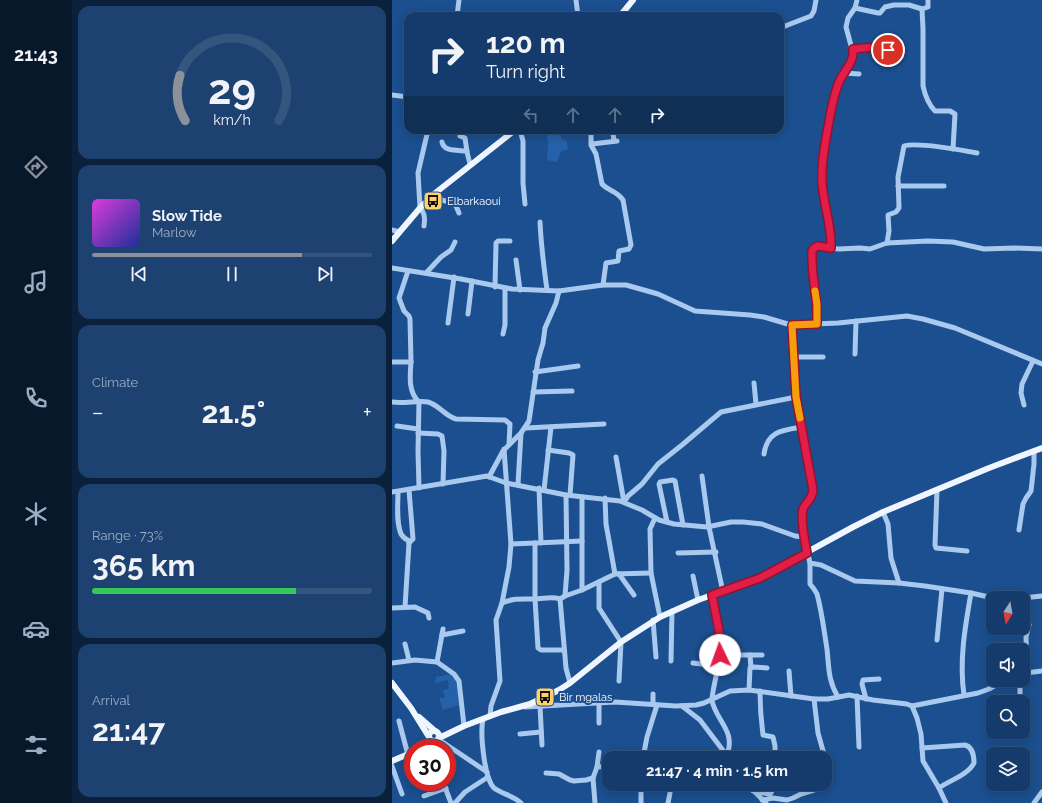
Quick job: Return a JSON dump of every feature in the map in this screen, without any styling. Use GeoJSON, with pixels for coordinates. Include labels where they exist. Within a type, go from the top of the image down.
{"type":"FeatureCollection","features":[{"type":"Feature","properties":{"kind":"main road"},"geometry":{"type":"LineString","coordinates":[[623,12],[633,0]]}},
{"type":"Feature","properties":{"kind":"main road"},"geometry":{"type":"LineString","coordinates":[[392,241],[430,197],[510,134]]}},
{"type":"Feature","properties":{"kind":"main road"},"geometry":{"type":"LineString","coordinates":[[435,739],[437,736],[545,697],[570,683],[620,642],[652,620],[698,600],[760,578],[883,512],[1042,448]]}},
{"type":"Feature","properties":{"kind":"main road"},"geometry":{"type":"LineString","coordinates":[[392,683],[430,737]]}},
{"type":"Feature","properties":{"kind":"main road"},"geometry":{"type":"LineString","coordinates":[[411,708],[437,736]]}},
{"type":"Feature","properties":{"kind":"main road"},"geometry":{"type":"LineString","coordinates":[[430,737],[431,732],[437,736]]}},
{"type":"Feature","properties":{"kind":"main road"},"geometry":{"type":"LineString","coordinates":[[392,761],[404,756]]}},
{"type":"Feature","properties":{"kind":"street"},"geometry":{"type":"LineString","coordinates":[[458,12],[459,0]]}},
{"type":"Feature","properties":{"kind":"street"},"geometry":{"type":"LineString","coordinates":[[576,0],[578,12]]}},
{"type":"Feature","properties":{"kind":"street"},"geometry":{"type":"LineString","coordinates":[[784,26],[811,16],[814,11],[816,0]]}},
{"type":"Feature","properties":{"kind":"street"},"geometry":{"type":"LineString","coordinates":[[831,248],[828,211],[823,196],[822,170],[834,95],[851,61],[853,53],[846,26],[848,18],[855,8],[857,0]]}},
{"type":"Feature","properties":{"kind":"street"},"geometry":{"type":"LineString","coordinates":[[855,8],[878,14],[885,7],[894,5],[905,4],[922,9],[928,7],[928,0]]}},
{"type":"Feature","properties":{"kind":"street"},"geometry":{"type":"LineString","coordinates":[[922,9],[923,86],[931,107],[935,111],[950,111],[955,114],[953,149]]}},
{"type":"Feature","properties":{"kind":"street"},"geometry":{"type":"LineString","coordinates":[[853,49],[879,48],[896,53]]}},
{"type":"Feature","properties":{"kind":"street"},"geometry":{"type":"LineString","coordinates":[[844,73],[859,74]]}},
{"type":"Feature","properties":{"kind":"street"},"geometry":{"type":"LineString","coordinates":[[392,95],[404,96]]}},
{"type":"Feature","properties":{"kind":"street"},"geometry":{"type":"LineString","coordinates":[[424,226],[424,214],[420,208],[418,170],[427,134]]}},
{"type":"Feature","properties":{"kind":"street"},"geometry":{"type":"LineString","coordinates":[[521,134],[523,141],[525,204]]}},
{"type":"Feature","properties":{"kind":"street"},"geometry":{"type":"LineString","coordinates":[[591,134],[591,145],[597,156],[602,184],[615,192],[623,200],[631,245],[629,249],[619,251],[617,261],[606,264],[603,285]]}},
{"type":"Feature","properties":{"kind":"street"},"geometry":{"type":"LineString","coordinates":[[592,144],[616,141],[613,134]]}},
{"type":"Feature","properties":{"kind":"street"},"geometry":{"type":"LineString","coordinates":[[460,136],[465,138],[470,164]]}},
{"type":"Feature","properties":{"kind":"street"},"geometry":{"type":"LineString","coordinates":[[442,142],[443,146],[447,149],[467,151]]}},
{"type":"Feature","properties":{"kind":"street"},"geometry":{"type":"LineString","coordinates":[[887,243],[889,231],[888,215],[898,211],[898,177],[904,146],[953,149],[977,153]]}},
{"type":"Feature","properties":{"kind":"street"},"geometry":{"type":"LineString","coordinates":[[898,186],[944,186]]}},
{"type":"Feature","properties":{"kind":"street"},"geometry":{"type":"LineString","coordinates":[[430,197],[453,203],[456,206],[458,213]]}},
{"type":"Feature","properties":{"kind":"street"},"geometry":{"type":"LineString","coordinates":[[540,222],[541,246],[547,290]]}},
{"type":"Feature","properties":{"kind":"street"},"geometry":{"type":"LineString","coordinates":[[392,230],[400,232]]}},
{"type":"Feature","properties":{"kind":"street"},"geometry":{"type":"LineString","coordinates":[[495,287],[496,243],[498,241],[510,241]]}},
{"type":"Feature","properties":{"kind":"street"},"geometry":{"type":"LineString","coordinates":[[817,324],[817,304],[813,276],[812,251],[818,246],[831,248],[870,249],[887,243],[923,241],[953,242],[984,249],[1042,249]]}},
{"type":"Feature","properties":{"kind":"street"},"geometry":{"type":"LineString","coordinates":[[426,273],[441,257],[451,250],[455,242]]}},
{"type":"Feature","properties":{"kind":"street"},"geometry":{"type":"LineString","coordinates":[[516,260],[520,290]]}},
{"type":"Feature","properties":{"kind":"street"},"geometry":{"type":"LineString","coordinates":[[392,268],[454,277],[505,289],[559,291],[603,285],[618,284],[634,286],[663,296],[695,311],[750,314],[792,325],[907,316],[955,328],[1042,364]]}},
{"type":"Feature","properties":{"kind":"street"},"geometry":{"type":"LineString","coordinates":[[408,271],[399,298],[403,305],[404,311],[410,319],[410,379],[413,394],[419,402],[419,488]]}},
{"type":"Feature","properties":{"kind":"street"},"geometry":{"type":"LineString","coordinates":[[448,323],[454,277]]}},
{"type":"Feature","properties":{"kind":"street"},"geometry":{"type":"LineString","coordinates":[[594,286],[597,282],[604,279]]}},
{"type":"Feature","properties":{"kind":"street"},"geometry":{"type":"LineString","coordinates":[[468,314],[472,281]]}},
{"type":"Feature","properties":{"kind":"street"},"geometry":{"type":"LineString","coordinates":[[503,334],[505,325],[505,289]]}},
{"type":"Feature","properties":{"kind":"street"},"geometry":{"type":"LineString","coordinates":[[489,477],[504,449],[521,434],[526,428],[530,418],[535,372],[545,328],[556,303],[559,291]]}},
{"type":"Feature","properties":{"kind":"street"},"geometry":{"type":"LineString","coordinates":[[856,321],[856,354]]}},
{"type":"Feature","properties":{"kind":"street"},"geometry":{"type":"LineString","coordinates":[[792,325],[796,397],[813,490],[811,498],[803,509],[804,537],[810,563],[810,584],[817,594],[827,647],[829,677],[838,697]]}},
{"type":"Feature","properties":{"kind":"street"},"geometry":{"type":"LineString","coordinates":[[794,357],[823,357]]}},
{"type":"Feature","properties":{"kind":"street"},"geometry":{"type":"LineString","coordinates":[[1024,405],[1021,393],[1022,384],[1033,361]]}},
{"type":"Feature","properties":{"kind":"street"},"geometry":{"type":"LineString","coordinates":[[392,362],[411,362]]}},
{"type":"Feature","properties":{"kind":"street"},"geometry":{"type":"LineString","coordinates":[[535,372],[578,366]]}},
{"type":"Feature","properties":{"kind":"street"},"geometry":{"type":"LineString","coordinates":[[754,383],[756,404]]}},
{"type":"Feature","properties":{"kind":"street"},"geometry":{"type":"LineString","coordinates":[[533,392],[572,392]]}},
{"type":"Feature","properties":{"kind":"street"},"geometry":{"type":"LineString","coordinates":[[624,502],[628,496],[642,484],[658,464],[719,413],[756,404],[796,397]]}},
{"type":"Feature","properties":{"kind":"street"},"geometry":{"type":"LineString","coordinates":[[392,402],[429,402],[454,418],[493,419],[507,421],[510,426],[509,444]]}},
{"type":"Feature","properties":{"kind":"street"},"geometry":{"type":"LineString","coordinates":[[526,428],[604,424]]}},
{"type":"Feature","properties":{"kind":"street"},"geometry":{"type":"LineString","coordinates":[[397,426],[442,436],[444,447],[443,484]]}},
{"type":"Feature","properties":{"kind":"street"},"geometry":{"type":"LineString","coordinates":[[541,543],[542,489],[551,426]]}},
{"type":"Feature","properties":{"kind":"street"},"geometry":{"type":"LineString","coordinates":[[764,454],[768,440],[777,432],[802,427]]}},
{"type":"Feature","properties":{"kind":"street"},"geometry":{"type":"LineString","coordinates":[[518,484],[521,434]]}},
{"type":"Feature","properties":{"kind":"street"},"geometry":{"type":"LineString","coordinates":[[490,716],[491,706],[500,681],[496,620],[498,610],[502,603],[509,567],[511,544],[504,449]]}},
{"type":"Feature","properties":{"kind":"street"},"geometry":{"type":"LineString","coordinates":[[548,450],[569,452],[573,455],[568,495],[567,570],[562,597],[564,650],[566,668],[570,683]]}},
{"type":"Feature","properties":{"kind":"street"},"geometry":{"type":"LineString","coordinates":[[1019,530],[1023,504],[1031,491],[1034,451]]}},
{"type":"Feature","properties":{"kind":"street"},"geometry":{"type":"LineString","coordinates":[[616,458],[624,502]]}},
{"type":"Feature","properties":{"kind":"street"},"geometry":{"type":"LineString","coordinates":[[702,476],[709,527],[716,552],[723,592]]}},
{"type":"Feature","properties":{"kind":"street"},"geometry":{"type":"LineString","coordinates":[[409,543],[408,540],[401,535],[395,492],[479,477],[489,477],[506,483],[518,484],[568,495],[604,498],[624,502],[655,518],[683,525],[709,527],[731,522],[743,522],[762,524],[795,536],[804,537]]}},
{"type":"Feature","properties":{"kind":"street"},"geometry":{"type":"LineString","coordinates":[[667,522],[659,484],[660,482],[674,480],[683,525]]}},
{"type":"Feature","properties":{"kind":"street"},"geometry":{"type":"LineString","coordinates":[[405,607],[409,543],[413,539],[409,490]]}},
{"type":"Feature","properties":{"kind":"street"},"geometry":{"type":"LineString","coordinates":[[937,490],[936,548],[967,551]]}},
{"type":"Feature","properties":{"kind":"street"},"geometry":{"type":"LineString","coordinates":[[582,496],[582,590]]}},
{"type":"Feature","properties":{"kind":"street"},"geometry":{"type":"LineString","coordinates":[[604,498],[606,524],[617,574],[634,595]]}},
{"type":"Feature","properties":{"kind":"street"},"geometry":{"type":"LineString","coordinates":[[883,512],[888,524],[891,558],[899,583]]}},
{"type":"Feature","properties":{"kind":"street"},"geometry":{"type":"LineString","coordinates":[[655,518],[650,529],[651,573],[660,617]]}},
{"type":"Feature","properties":{"kind":"street"},"geometry":{"type":"LineString","coordinates":[[511,544],[582,541]]}},
{"type":"Feature","properties":{"kind":"street"},"geometry":{"type":"LineString","coordinates":[[535,543],[535,599],[538,648],[541,650],[564,650]]}},
{"type":"Feature","properties":{"kind":"street"},"geometry":{"type":"LineString","coordinates":[[678,553],[716,552]]}},
{"type":"Feature","properties":{"kind":"street"},"geometry":{"type":"LineString","coordinates":[[810,563],[826,566],[856,581],[899,583],[986,596]]}},
{"type":"Feature","properties":{"kind":"street"},"geometry":{"type":"LineString","coordinates":[[502,603],[522,598],[535,599],[562,597],[582,590],[606,577],[617,574],[651,573]]}},
{"type":"Feature","properties":{"kind":"street"},"geometry":{"type":"LineString","coordinates":[[693,576],[698,600]]}},
{"type":"Feature","properties":{"kind":"street"},"geometry":{"type":"LineString","coordinates":[[599,582],[599,608],[620,642],[619,681]]}},
{"type":"Feature","properties":{"kind":"street"},"geometry":{"type":"LineString","coordinates":[[937,640],[942,589]]}},
{"type":"Feature","properties":{"kind":"street"},"geometry":{"type":"LineString","coordinates":[[964,695],[962,674],[963,641],[971,593]]}},
{"type":"Feature","properties":{"kind":"street"},"geometry":{"type":"LineString","coordinates":[[712,595],[719,631],[720,655],[712,700],[729,734],[729,751]]}},
{"type":"Feature","properties":{"kind":"street"},"geometry":{"type":"LineString","coordinates":[[1030,597],[1042,596]]}},
{"type":"Feature","properties":{"kind":"street"},"geometry":{"type":"LineString","coordinates":[[392,608],[414,607],[428,613],[429,618]]}},
{"type":"Feature","properties":{"kind":"street"},"geometry":{"type":"LineString","coordinates":[[671,660],[672,611]]}},
{"type":"Feature","properties":{"kind":"street"},"geometry":{"type":"LineString","coordinates":[[652,620],[656,657]]}},
{"type":"Feature","properties":{"kind":"street"},"geometry":{"type":"LineString","coordinates":[[437,662],[443,629]]}},
{"type":"Feature","properties":{"kind":"street"},"geometry":{"type":"LineString","coordinates":[[442,635],[463,631]]}},
{"type":"Feature","properties":{"kind":"street"},"geometry":{"type":"LineString","coordinates":[[405,644],[409,660]]}},
{"type":"Feature","properties":{"kind":"street"},"geometry":{"type":"LineString","coordinates":[[720,655],[762,655]]}},
{"type":"Feature","properties":{"kind":"street"},"geometry":{"type":"LineString","coordinates":[[749,690],[751,668],[750,655]]}},
{"type":"Feature","properties":{"kind":"street"},"geometry":{"type":"LineString","coordinates":[[392,663],[409,660],[437,662],[454,674],[458,678],[464,726]]}},
{"type":"Feature","properties":{"kind":"street"},"geometry":{"type":"LineString","coordinates":[[693,663],[718,666]]}},
{"type":"Feature","properties":{"kind":"street"},"geometry":{"type":"LineString","coordinates":[[751,668],[767,668]]}},
{"type":"Feature","properties":{"kind":"street"},"geometry":{"type":"LineString","coordinates":[[789,671],[791,696]]}},
{"type":"Feature","properties":{"kind":"street"},"geometry":{"type":"LineString","coordinates":[[1030,672],[1042,671]]}},
{"type":"Feature","properties":{"kind":"street"},"geometry":{"type":"LineString","coordinates":[[866,699],[862,684],[863,680],[879,679]]}},
{"type":"Feature","properties":{"kind":"street"},"geometry":{"type":"LineString","coordinates":[[517,708],[626,702],[682,706],[696,705],[730,692],[749,690],[814,699],[828,699],[849,695],[866,699],[902,703],[912,706],[964,695],[992,687]]}},
{"type":"Feature","properties":{"kind":"street"},"geometry":{"type":"LineString","coordinates":[[760,691],[760,714],[763,724],[763,735],[773,737],[775,751]]}},
{"type":"Feature","properties":{"kind":"street"},"geometry":{"type":"LineString","coordinates":[[645,751],[655,704],[652,694]]}},
{"type":"Feature","properties":{"kind":"street"},"geometry":{"type":"LineString","coordinates":[[857,696],[859,747]]}},
{"type":"Feature","properties":{"kind":"street"},"geometry":{"type":"LineString","coordinates":[[814,699],[817,727],[823,751]]}},
{"type":"Feature","properties":{"kind":"street"},"geometry":{"type":"LineString","coordinates":[[599,703],[599,723]]}},
{"type":"Feature","properties":{"kind":"street"},"geometry":{"type":"LineString","coordinates":[[540,706],[542,745]]}},
{"type":"Feature","properties":{"kind":"street"},"geometry":{"type":"LineString","coordinates":[[682,706],[700,720],[723,751]]}},
{"type":"Feature","properties":{"kind":"street"},"geometry":{"type":"LineString","coordinates":[[912,706],[917,718],[924,761],[940,788],[946,803]]}},
{"type":"Feature","properties":{"kind":"street"},"geometry":{"type":"LineString","coordinates":[[483,719],[482,736],[487,774],[494,787],[521,803]]}},
{"type":"Feature","properties":{"kind":"street"},"geometry":{"type":"LineString","coordinates":[[399,721],[405,739]]}},
{"type":"Feature","properties":{"kind":"street"},"geometry":{"type":"LineString","coordinates":[[520,734],[541,732]]}},
{"type":"Feature","properties":{"kind":"street"},"geometry":{"type":"LineString","coordinates":[[437,736],[487,774]]}},
{"type":"Feature","properties":{"kind":"street"},"geometry":{"type":"LineString","coordinates":[[922,748],[965,745],[969,746],[972,752],[974,763],[970,769],[940,788]]}},
{"type":"Feature","properties":{"kind":"street"},"geometry":{"type":"LineString","coordinates":[[595,803],[593,778],[597,767],[599,752]]}},
{"type":"Feature","properties":{"kind":"street"},"geometry":{"type":"LineString","coordinates":[[392,766],[402,794]]}},
{"type":"Feature","properties":{"kind":"street"},"geometry":{"type":"LineString","coordinates":[[597,767],[602,767]]}},
{"type":"Feature","properties":{"kind":"street"},"geometry":{"type":"LineString","coordinates":[[546,773],[559,774],[574,781],[593,778]]}},
{"type":"Feature","properties":{"kind":"street"},"geometry":{"type":"LineString","coordinates":[[455,803],[465,792],[487,774]]}},
{"type":"Feature","properties":{"kind":"street"},"geometry":{"type":"LineString","coordinates":[[424,796],[438,791]]}},
{"type":"Feature","properties":{"kind":"street"},"geometry":{"type":"LineString","coordinates":[[447,791],[451,803]]}},
{"type":"Feature","properties":{"kind":"street"},"geometry":{"type":"LineString","coordinates":[[641,791],[641,803]]}},
{"type":"Feature","properties":{"kind":"street"},"geometry":{"type":"LineString","coordinates":[[754,791],[770,794],[772,791]]}},
{"type":"Feature","properties":{"kind":"street"},"geometry":{"type":"LineString","coordinates":[[754,791],[764,801],[793,798],[811,791]]}},
{"type":"Feature","properties":{"kind":"street"},"geometry":{"type":"LineString","coordinates":[[668,803],[670,792]]}},
{"type":"Feature","properties":{"kind":"street"},"geometry":{"type":"LineString","coordinates":[[1034,803],[1042,792]]}},
{"type":"Feature","properties":{"kind":"shaded area"},"geometry":{"type":"Polygon","coordinates":[[[547,134],[562,134],[561,138],[567,141],[568,149],[561,152],[557,162],[547,160],[548,144],[547,134]]]}},
{"type":"Feature","properties":{"kind":"shaded area"},"geometry":{"type":"Polygon","coordinates":[[[451,674],[457,681],[459,705],[443,710],[439,698],[445,698],[443,690],[449,689],[448,680],[435,683],[436,677],[451,674]]]}},
{"type":"Feature","properties":{"kind":"slow traffic"},"geometry":{"type":"LineString","coordinates":[[800,418],[796,397],[792,325],[817,324],[818,314],[815,291]]}},
{"type":"Feature","properties":{"kind":"place","name":"Elbarkaoui"},"geometry":{"type":"Point","coordinates":[433,201]}},
{"type":"Feature","properties":{"kind":"place","name":"Bir mgalas"},"geometry":{"type":"Point","coordinates":[545,697]}},
{"type":"Feature","properties":{"kind":"route"},"geometry":{"type":"LineString","coordinates":[[720,655],[719,631],[712,595],[760,578],[807,553],[804,537],[803,507],[811,498],[813,490],[796,397],[792,325],[817,324],[818,314],[813,276],[812,251],[818,246],[831,248],[828,211],[823,196],[822,170],[834,95],[851,61],[853,49],[875,47],[888,50]]}}]}
